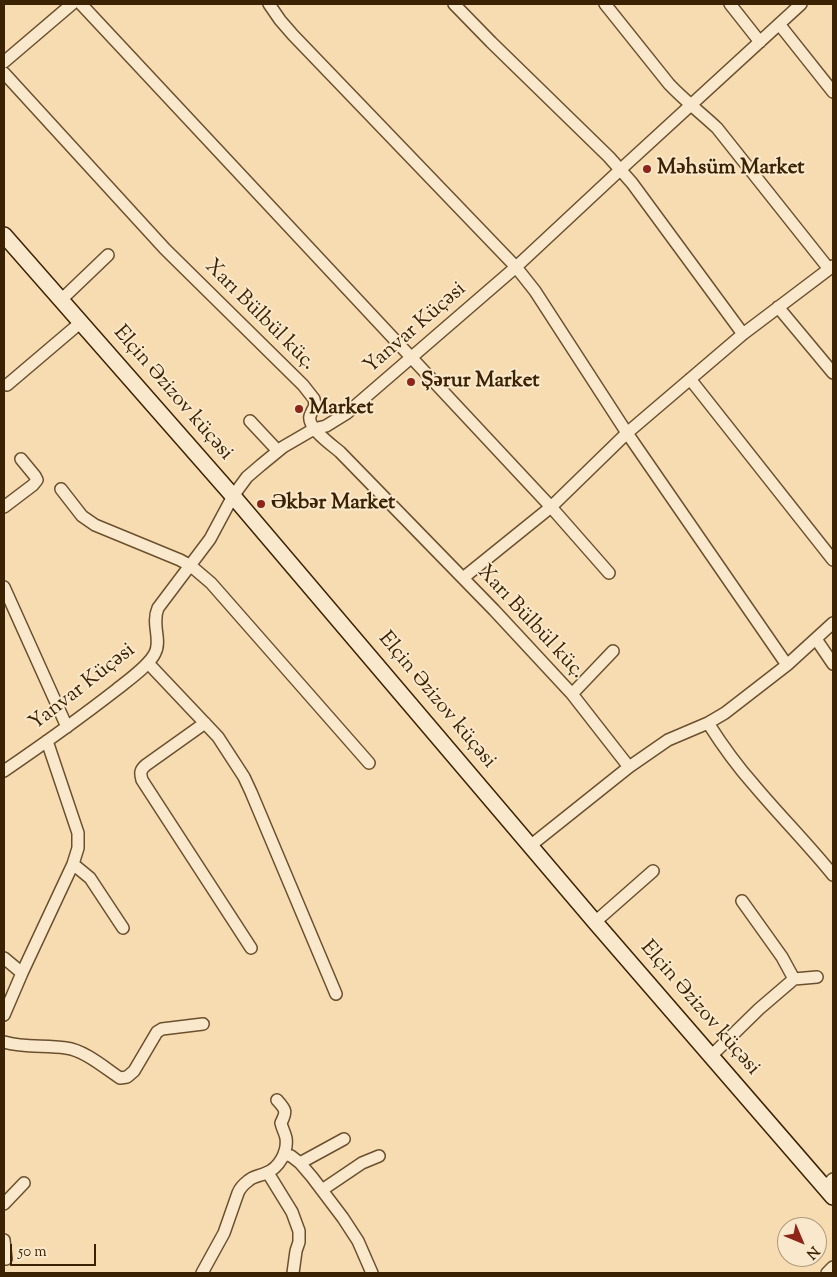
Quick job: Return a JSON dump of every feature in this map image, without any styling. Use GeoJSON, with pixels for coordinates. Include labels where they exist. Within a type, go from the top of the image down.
{"type":"FeatureCollection","features":[{"type":"Feature","properties":{"kind":"street"},"geometry":{"type":"LineString","coordinates":[[4,62],[72,4]]}},
{"type":"Feature","properties":{"kind":"street"},"geometry":{"type":"LineString","coordinates":[[81,4],[551,507],[609,573]]}},
{"type":"Feature","properties":{"kind":"street"},"geometry":{"type":"LineString","coordinates":[[269,4],[293,35],[516,267],[535,291],[627,432],[787,665]]}},
{"type":"Feature","properties":{"kind":"street"},"geometry":{"type":"LineString","coordinates":[[454,4],[609,157],[632,183],[743,334]]}},
{"type":"Feature","properties":{"kind":"street"},"geometry":{"type":"LineString","coordinates":[[463,578],[551,507],[627,432],[743,334],[831,267],[717,128],[678,94],[605,4]]}},
{"type":"Feature","properties":{"kind":"street"},"geometry":{"type":"LineString","coordinates":[[730,4],[760,42]]}},
{"type":"Feature","properties":{"kind":"street","name":"Yanvar Küçəsi"},"geometry":{"type":"LineString","coordinates":[[4,771],[67,727],[132,678],[148,663],[155,654],[157,646],[155,615],[158,608],[210,539],[233,496],[247,478],[278,451],[314,429],[326,426],[346,413],[411,358],[516,267],[801,4]]}},
{"type":"Feature","properties":{"kind":"street"},"geometry":{"type":"LineString","coordinates":[[779,24],[833,92]]}},
{"type":"Feature","properties":{"kind":"street","name":"Xarı Bülbül küç."},"geometry":{"type":"LineString","coordinates":[[4,73],[165,249],[303,385],[314,399],[316,405],[310,417],[310,423],[314,429],[340,452],[463,578],[572,694],[629,767]]}},
{"type":"Feature","properties":{"kind":"street","name":"Elçin Əzizov küçəsi"},"geometry":{"type":"LineString","coordinates":[[4,235],[233,496],[711,1056],[830,1188]]}},
{"type":"Feature","properties":{"kind":"street"},"geometry":{"type":"LineString","coordinates":[[61,300],[108,255]]}},
{"type":"Feature","properties":{"kind":"street"},"geometry":{"type":"LineString","coordinates":[[778,307],[833,374]]}},
{"type":"Feature","properties":{"kind":"street"},"geometry":{"type":"LineString","coordinates":[[7,385],[80,323]]}},
{"type":"Feature","properties":{"kind":"street"},"geometry":{"type":"LineString","coordinates":[[690,379],[833,560]]}},
{"type":"Feature","properties":{"kind":"street"},"geometry":{"type":"LineString","coordinates":[[250,422],[278,451]]}},
{"type":"Feature","properties":{"kind":"street"},"geometry":{"type":"LineString","coordinates":[[4,507],[33,485],[36,480],[35,476],[21,459]]}},
{"type":"Feature","properties":{"kind":"street"},"geometry":{"type":"LineString","coordinates":[[61,489],[82,516],[95,525],[180,560],[191,566],[211,583],[369,763]]}},
{"type":"Feature","properties":{"kind":"street"},"geometry":{"type":"LineString","coordinates":[[4,587],[67,727]]}},
{"type":"Feature","properties":{"kind":"street"},"geometry":{"type":"LineString","coordinates":[[530,846],[629,767],[668,740],[725,714],[787,665],[833,623]]}},
{"type":"Feature","properties":{"kind":"street"},"geometry":{"type":"LineString","coordinates":[[816,639],[833,664]]}},
{"type":"Feature","properties":{"kind":"street"},"geometry":{"type":"LineString","coordinates":[[572,694],[613,651]]}},
{"type":"Feature","properties":{"kind":"street"},"geometry":{"type":"LineString","coordinates":[[148,663],[218,737],[244,777],[336,994]]}},
{"type":"Feature","properties":{"kind":"street"},"geometry":{"type":"LineString","coordinates":[[205,723],[146,765],[140,773],[142,780],[251,948]]}},
{"type":"Feature","properties":{"kind":"street"},"geometry":{"type":"LineString","coordinates":[[708,723],[726,751],[754,786],[833,876]]}},
{"type":"Feature","properties":{"kind":"street"},"geometry":{"type":"LineString","coordinates":[[4,1015],[22,972],[66,882],[78,848],[78,833],[47,741]]}},
{"type":"Feature","properties":{"kind":"street"},"geometry":{"type":"LineString","coordinates":[[73,864],[90,878],[123,928]]}},
{"type":"Feature","properties":{"kind":"street"},"geometry":{"type":"LineString","coordinates":[[595,922],[652,871]]}},
{"type":"Feature","properties":{"kind":"street"},"geometry":{"type":"LineString","coordinates":[[742,901],[782,957],[794,979]]}},
{"type":"Feature","properties":{"kind":"street"},"geometry":{"type":"LineString","coordinates":[[4,958],[22,972]]}},
{"type":"Feature","properties":{"kind":"street"},"geometry":{"type":"LineString","coordinates":[[711,1056],[759,1009],[794,979],[817,977]]}},
{"type":"Feature","properties":{"kind":"street"},"geometry":{"type":"LineString","coordinates":[[4,1042],[21,1046],[67,1048],[79,1051],[120,1078],[127,1077],[134,1071],[162,1028],[203,1024]]}},
{"type":"Feature","properties":{"kind":"street"},"geometry":{"type":"LineString","coordinates":[[202,1273],[224,1233],[240,1188],[255,1176],[268,1173],[275,1168],[284,1154],[286,1136],[281,1123],[286,1113],[277,1100]]}},
{"type":"Feature","properties":{"kind":"street"},"geometry":{"type":"LineString","coordinates":[[300,1163],[344,1139]]}},
{"type":"Feature","properties":{"kind":"street"},"geometry":{"type":"LineString","coordinates":[[284,1154],[291,1156],[300,1163],[344,1218],[372,1273]]}},
{"type":"Feature","properties":{"kind":"street"},"geometry":{"type":"LineString","coordinates":[[322,1190],[362,1163],[379,1156]]}},
{"type":"Feature","properties":{"kind":"street"},"geometry":{"type":"LineString","coordinates":[[268,1173],[292,1212],[299,1231],[299,1242],[293,1273]]}},
{"type":"Feature","properties":{"kind":"street"},"geometry":{"type":"LineString","coordinates":[[4,1204],[24,1183]]}},
{"type":"Feature","properties":{"kind":"street"},"geometry":{"type":"LineString","coordinates":[[4,1240],[6,1259]]}},
{"type":"Feature","properties":{"kind":"street"},"geometry":{"type":"LineString","coordinates":[[827,1273],[833,1267]]}},
{"type":"Feature","properties":{"kind":"place","name":"Məhsüm Market"},"geometry":{"type":"Point","coordinates":[647,169]}},
{"type":"Feature","properties":{"kind":"place","name":"Şərur Market"},"geometry":{"type":"Point","coordinates":[411,382]}},
{"type":"Feature","properties":{"kind":"place","name":"Market"},"geometry":{"type":"Point","coordinates":[299,409]}},
{"type":"Feature","properties":{"kind":"place","name":"Əkbər Market"},"geometry":{"type":"Point","coordinates":[261,504]}}]}
